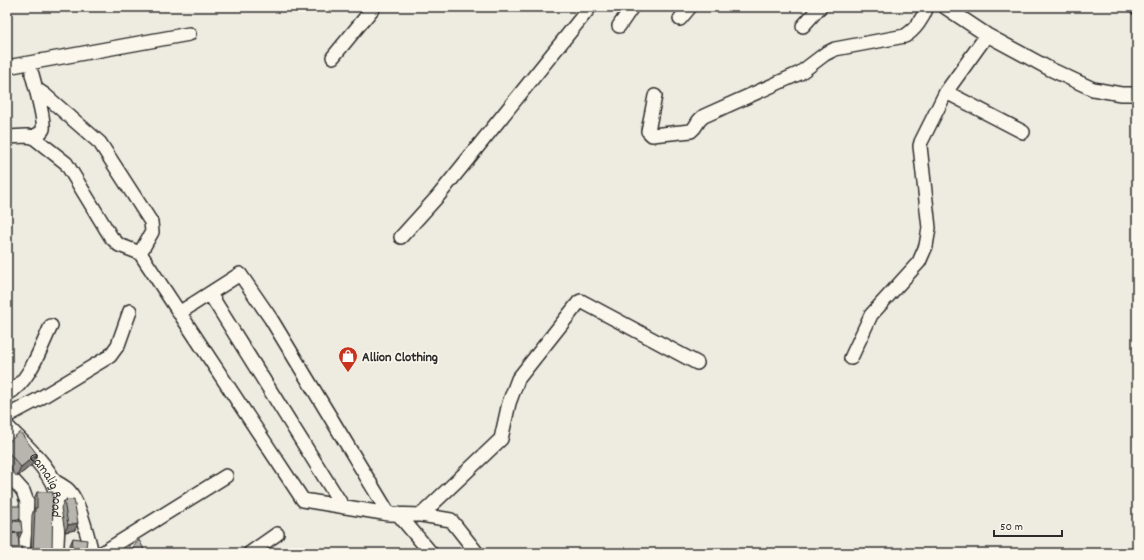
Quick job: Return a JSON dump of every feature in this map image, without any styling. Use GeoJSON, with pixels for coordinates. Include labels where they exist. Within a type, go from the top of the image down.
{"type":"FeatureCollection","features":[{"type":"Feature","properties":{"kind":"main road","name":"Camalig Road"},"geometry":{"type":"LineString","coordinates":[[7,428],[45,468],[54,481],[58,496],[55,553]]}},
{"type":"Feature","properties":{"kind":"street"},"geometry":{"type":"LineString","coordinates":[[333,57],[374,7]]}},
{"type":"Feature","properties":{"kind":"street"},"geometry":{"type":"LineString","coordinates":[[401,237],[439,195],[590,7]]}},
{"type":"Feature","properties":{"kind":"street"},"geometry":{"type":"LineString","coordinates":[[619,26],[632,7]]}},
{"type":"Feature","properties":{"kind":"street"},"geometry":{"type":"LineString","coordinates":[[680,19],[690,7]]}},
{"type":"Feature","properties":{"kind":"street"},"geometry":{"type":"LineString","coordinates":[[803,26],[820,7]]}},
{"type":"Feature","properties":{"kind":"street"},"geometry":{"type":"LineString","coordinates":[[655,96],[648,131],[652,135],[691,131],[695,128],[698,120],[704,116],[800,74],[825,54],[835,49],[905,36],[912,32],[925,13],[927,7]]}},
{"type":"Feature","properties":{"kind":"street"},"geometry":{"type":"LineString","coordinates":[[945,7],[987,35],[1050,69],[1093,89],[1122,94],[1137,94]]}},
{"type":"Feature","properties":{"kind":"street"},"geometry":{"type":"LineString","coordinates":[[7,67],[189,34]]}},
{"type":"Feature","properties":{"kind":"street"},"geometry":{"type":"LineString","coordinates":[[851,358],[871,315],[919,262],[926,246],[929,228],[920,146],[946,92],[987,35]]}},
{"type":"Feature","properties":{"kind":"street"},"geometry":{"type":"LineString","coordinates":[[32,74],[43,119],[42,131],[33,137]]}},
{"type":"Feature","properties":{"kind":"street"},"geometry":{"type":"LineString","coordinates":[[36,89],[45,95],[100,144],[151,222],[152,232],[140,253]]}},
{"type":"Feature","properties":{"kind":"street"},"geometry":{"type":"LineString","coordinates":[[946,92],[1023,132]]}},
{"type":"Feature","properties":{"kind":"street"},"geometry":{"type":"LineString","coordinates":[[7,137],[33,137],[66,163],[111,237],[119,245],[140,253],[303,500],[393,514],[421,515],[450,520],[477,553]]}},
{"type":"Feature","properties":{"kind":"street"},"geometry":{"type":"LineString","coordinates":[[179,313],[240,274],[271,319],[393,514],[431,553]]}},
{"type":"Feature","properties":{"kind":"street"},"geometry":{"type":"LineString","coordinates":[[210,294],[343,507]]}},
{"type":"Feature","properties":{"kind":"street"},"geometry":{"type":"LineString","coordinates":[[421,515],[501,439],[518,379],[579,302],[697,363]]}},
{"type":"Feature","properties":{"kind":"street"},"geometry":{"type":"LineString","coordinates":[[7,416],[38,400],[110,356],[118,345],[130,311]]}},
{"type":"Feature","properties":{"kind":"street"},"geometry":{"type":"LineString","coordinates":[[7,394],[12,392],[26,377],[52,326]]}},
{"type":"Feature","properties":{"kind":"street"},"geometry":{"type":"LineString","coordinates":[[7,473],[23,492],[27,502],[22,553]]}},
{"type":"Feature","properties":{"kind":"street"},"geometry":{"type":"LineString","coordinates":[[102,553],[226,476]]}},
{"type":"Feature","properties":{"kind":"street"},"geometry":{"type":"LineString","coordinates":[[54,481],[68,489],[73,497],[83,519],[92,553]]}},
{"type":"Feature","properties":{"kind":"street"},"geometry":{"type":"LineString","coordinates":[[250,553],[277,534]]}},
{"type":"Feature","properties":{"kind":"building"},"geometry":{"type":"Polygon","coordinates":[[[20,432],[37,454],[21,467],[7,451],[7,443],[20,432]]]}},
{"type":"Feature","properties":{"kind":"building"},"geometry":{"type":"Polygon","coordinates":[[[37,492],[53,492],[52,553],[33,553],[37,492]]]}},
{"type":"Feature","properties":{"kind":"building"},"geometry":{"type":"Polygon","coordinates":[[[74,499],[78,523],[68,525],[64,501],[74,499]]]}},
{"type":"Feature","properties":{"kind":"building"},"geometry":{"type":"Polygon","coordinates":[[[7,506],[20,506],[20,519],[7,520],[7,506]]]}},
{"type":"Feature","properties":{"kind":"building"},"geometry":{"type":"Polygon","coordinates":[[[21,521],[22,532],[10,533],[10,522],[21,521]]]}},
{"type":"Feature","properties":{"kind":"building"},"geometry":{"type":"Polygon","coordinates":[[[18,533],[19,547],[22,547],[22,553],[7,553],[7,534],[18,533]]]}},
{"type":"Feature","properties":{"kind":"building"},"geometry":{"type":"Polygon","coordinates":[[[73,538],[87,540],[85,553],[71,553],[73,538]]]}},
{"type":"Feature","properties":{"kind":"building"},"geometry":{"type":"Polygon","coordinates":[[[139,540],[146,553],[136,553],[133,547],[139,540]]]}},
{"type":"Feature","properties":{"kind":"building"},"geometry":{"type":"Polygon","coordinates":[[[128,545],[134,553],[116,553],[128,545]]]}},
{"type":"Feature","properties":{"kind":"place","name":"Allion Clothing"},"geometry":{"type":"Point","coordinates":[348,373]}}]}
